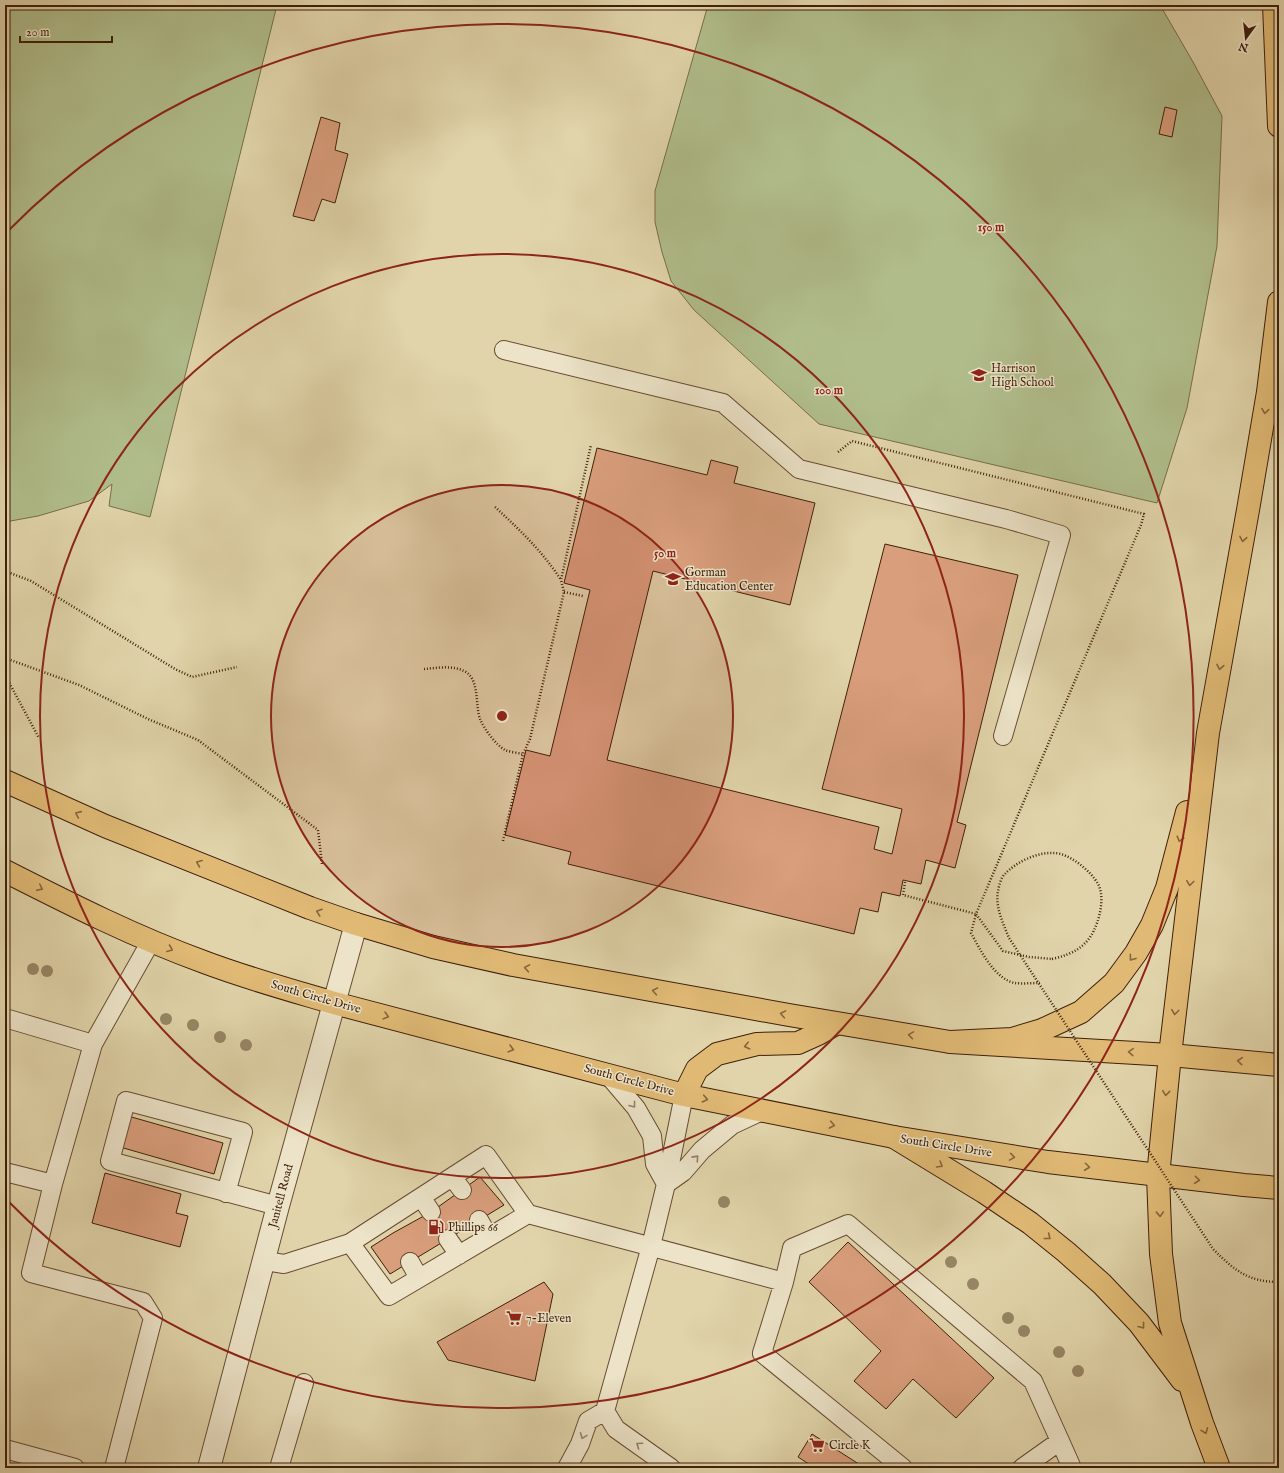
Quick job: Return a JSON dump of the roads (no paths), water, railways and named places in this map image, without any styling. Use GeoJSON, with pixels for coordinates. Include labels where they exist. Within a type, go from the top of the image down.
{"type":"FeatureCollection","features":[{"type":"Feature","properties":{"kind":"main road"},"geometry":{"type":"LineString","coordinates":[[1274,5],[1279,126]]}},
{"type":"Feature","properties":{"kind":"main road"},"geometry":{"type":"LineString","coordinates":[[1219,1468],[1170,1322],[1161,1254],[1158,1176],[1170,1054],[1208,733],[1264,416],[1279,302]]}},
{"type":"Feature","properties":{"kind":"main road"},"geometry":{"type":"LineString","coordinates":[[950,1042],[1012,1039],[1042,1030],[1081,1012],[1114,983],[1136,953],[1152,926],[1168,888],[1208,733]]}},
{"type":"Feature","properties":{"kind":"main road"},"geometry":{"type":"LineString","coordinates":[[5,781],[105,826],[310,908],[356,924],[433,947],[513,965],[950,1042],[1170,1054],[1279,1065]]}},
{"type":"Feature","properties":{"kind":"main road","name":"South Circle Drive"},"geometry":{"type":"LineString","coordinates":[[5,871],[151,941],[203,962],[281,988],[684,1095],[894,1137],[1048,1162],[1158,1176],[1279,1188]]}},
{"type":"Feature","properties":{"kind":"main road"},"geometry":{"type":"LineString","coordinates":[[684,1095],[697,1069],[717,1054],[757,1044],[798,1043],[837,1023]]}},
{"type":"Feature","properties":{"kind":"main road"},"geometry":{"type":"LineString","coordinates":[[894,1137],[984,1192],[1030,1223],[1066,1252],[1102,1284],[1140,1323],[1193,1394]]}},
{"type":"Feature","properties":{"kind":"street","name":"Janitell Road"},"geometry":{"type":"LineString","coordinates":[[209,1468],[265,1261],[278,1206],[356,924]]}},
{"type":"Feature","properties":{"kind":"lane"},"geometry":{"type":"LineString","coordinates":[[504,350],[723,403],[799,469],[1006,519],[1061,535],[1003,736]]}},
{"type":"Feature","properties":{"kind":"lane"},"geometry":{"type":"LineString","coordinates":[[114,1468],[153,1318],[143,1302],[31,1273],[53,1184],[93,1044],[151,941]]}},
{"type":"Feature","properties":{"kind":"lane"},"geometry":{"type":"LineString","coordinates":[[5,1018],[93,1044]]}},
{"type":"Feature","properties":{"kind":"lane"},"geometry":{"type":"LineString","coordinates":[[608,1075],[636,1108],[652,1136],[656,1164],[666,1184]]}},
{"type":"Feature","properties":{"kind":"lane"},"geometry":{"type":"LineString","coordinates":[[567,1468],[580,1444],[588,1421],[605,1411],[651,1246],[666,1184],[684,1095]]}},
{"type":"Feature","properties":{"kind":"lane"},"geometry":{"type":"LineString","coordinates":[[226,1193],[243,1132],[195,1127],[159,1117],[126,1101],[110,1162],[146,1163],[184,1173],[226,1193],[278,1206]]}},
{"type":"Feature","properties":{"kind":"lane"},"geometry":{"type":"LineString","coordinates":[[666,1184],[683,1172],[702,1150],[732,1125],[762,1111]]}},
{"type":"Feature","properties":{"kind":"lane"},"geometry":{"type":"LineString","coordinates":[[265,1261],[284,1264],[350,1243],[388,1227],[457,1184],[486,1155],[528,1214],[784,1282]]}},
{"type":"Feature","properties":{"kind":"lane"},"geometry":{"type":"LineString","coordinates":[[5,1172],[53,1184]]}},
{"type":"Feature","properties":{"kind":"lane"},"geometry":{"type":"LineString","coordinates":[[350,1243],[389,1296],[528,1214]]}},
{"type":"Feature","properties":{"kind":"lane"},"geometry":{"type":"LineString","coordinates":[[479,1220],[489,1237]]}},
{"type":"Feature","properties":{"kind":"lane"},"geometry":{"type":"LineString","coordinates":[[903,1468],[762,1353],[784,1282],[792,1248],[848,1224],[1033,1381],[1072,1468]]}},
{"type":"Feature","properties":{"kind":"lane"},"geometry":{"type":"LineString","coordinates":[[448,1239],[459,1255]]}},
{"type":"Feature","properties":{"kind":"lane"},"geometry":{"type":"LineString","coordinates":[[410,1262],[419,1278]]}},
{"type":"Feature","properties":{"kind":"lane"},"geometry":{"type":"LineString","coordinates":[[279,1468],[304,1383]]}},
{"type":"Feature","properties":{"kind":"lane"},"geometry":{"type":"LineString","coordinates":[[605,1411],[616,1429],[671,1468]]}},
{"type":"Feature","properties":{"kind":"lane"},"geometry":{"type":"LineString","coordinates":[[1022,1468],[1060,1441]]}},
{"type":"Feature","properties":{"kind":"lane"},"geometry":{"type":"LineString","coordinates":[[5,1449],[74,1468]]}},
{"type":"Feature","properties":{"kind":"place","name":"Harrison High School"},"geometry":{"type":"Point","coordinates":[979,375]}},
{"type":"Feature","properties":{"kind":"place","name":"Gorman Education Center"},"geometry":{"type":"Point","coordinates":[673,579]}},
{"type":"Feature","properties":{"kind":"place","name":"Phillips 66"},"geometry":{"type":"Point","coordinates":[436,1227]}},
{"type":"Feature","properties":{"kind":"place","name":"7-Eleven"},"geometry":{"type":"Point","coordinates":[514,1318]}},
{"type":"Feature","properties":{"kind":"place","name":"Circle K"},"geometry":{"type":"Point","coordinates":[817,1445]}}]}
